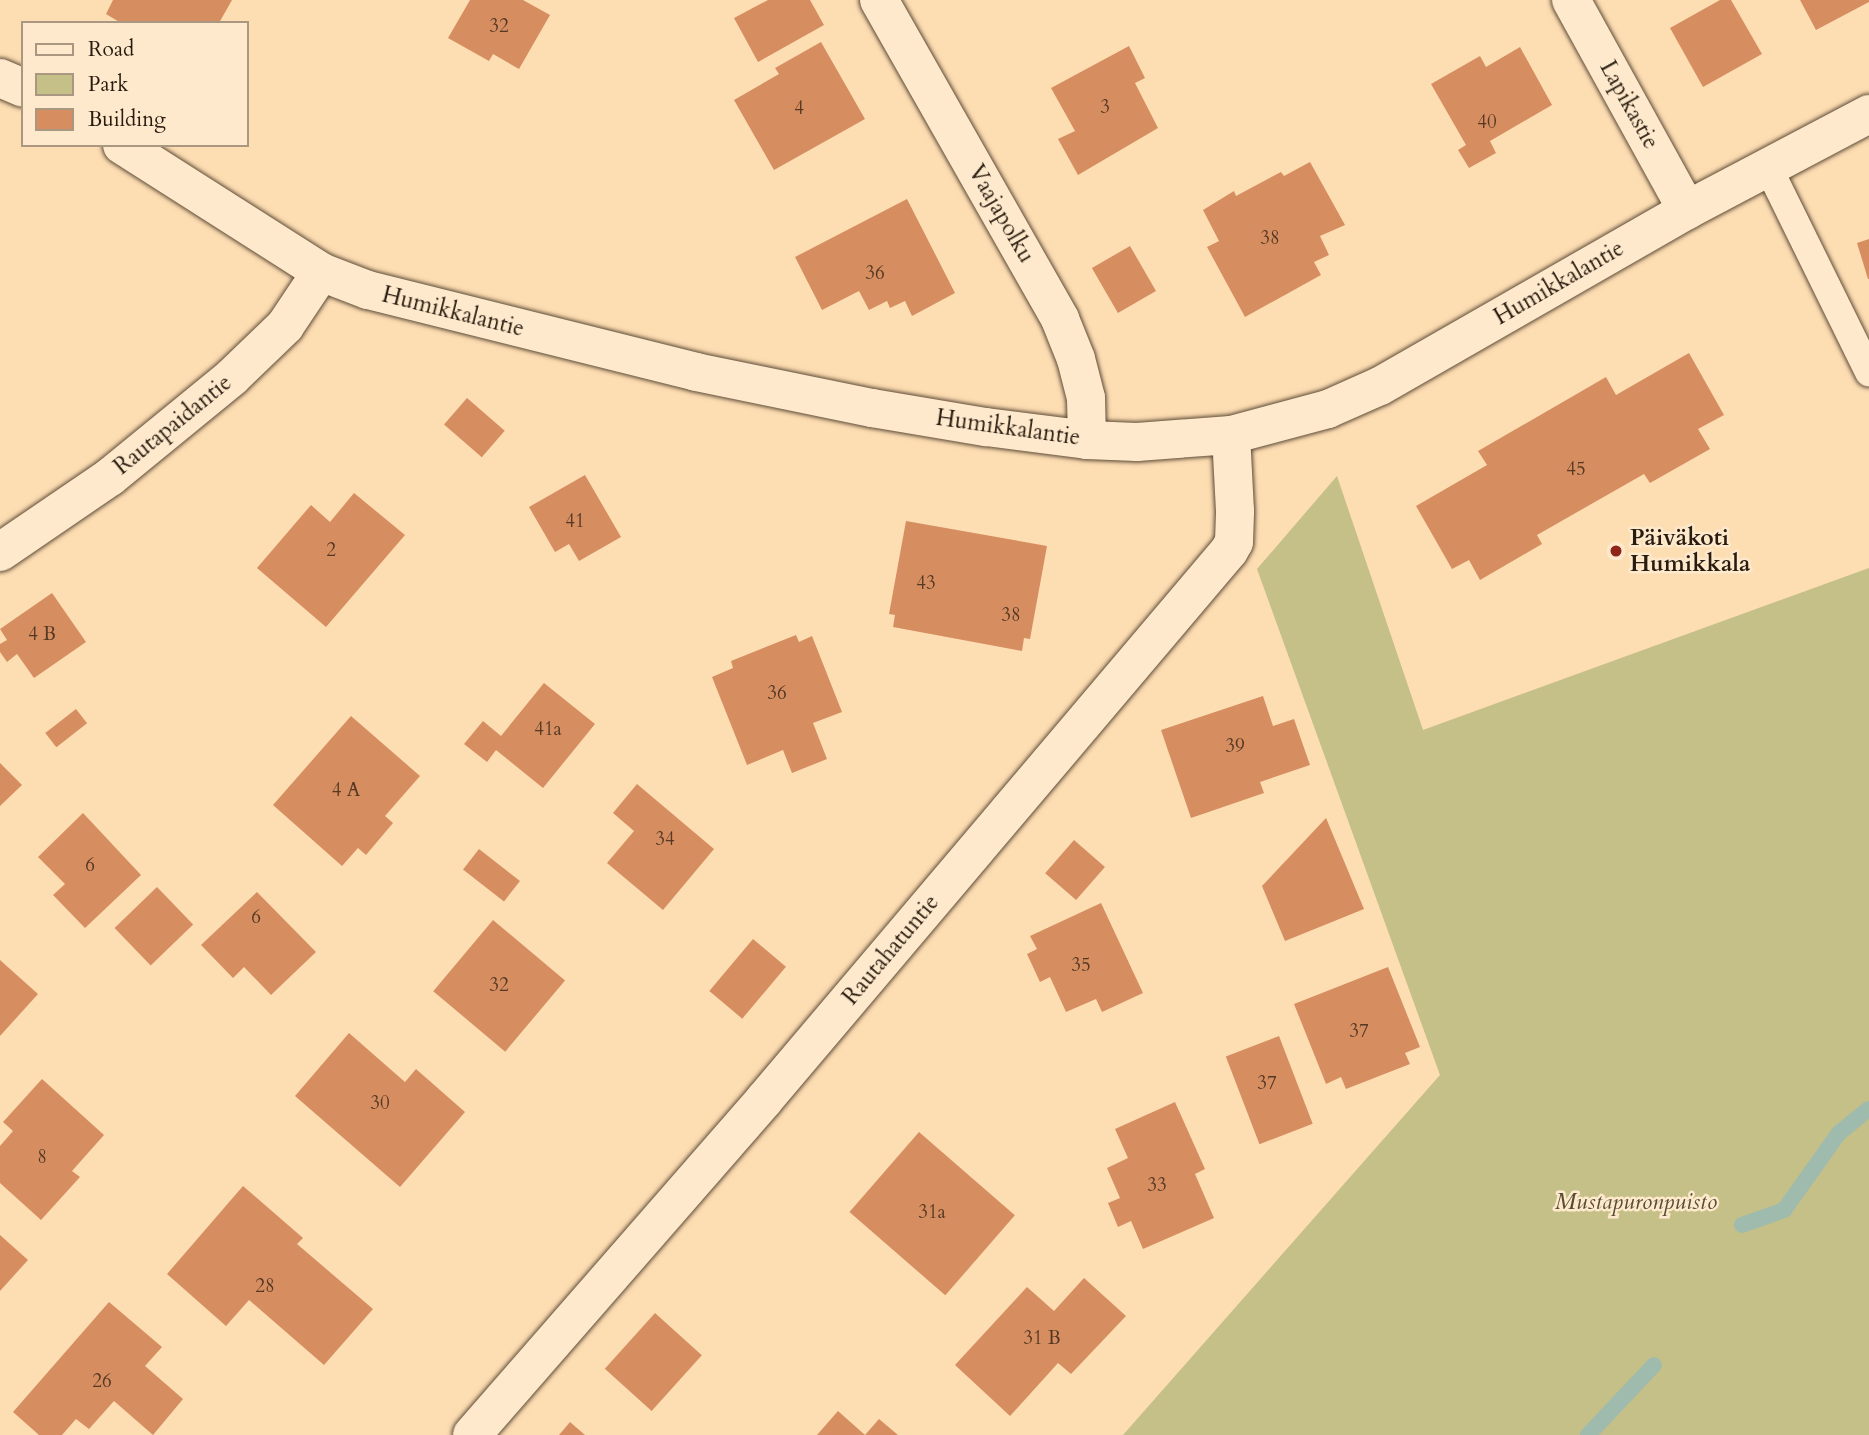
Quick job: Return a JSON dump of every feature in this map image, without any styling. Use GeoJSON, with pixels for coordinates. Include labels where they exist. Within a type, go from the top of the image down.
{"type":"FeatureCollection","features":[{"type":"Feature","properties":{"kind":"street","name":"Vaajapolku"},"geometry":{"type":"LineString","coordinates":[[880,0],[1060,319],[1076,359],[1086,398],[1087,440]]}},
{"type":"Feature","properties":{"kind":"street","name":"Lapikastie"},"geometry":{"type":"LineString","coordinates":[[1571,0],[1687,210]]}},
{"type":"Feature","properties":{"kind":"street"},"geometry":{"type":"LineString","coordinates":[[0,78],[21,87]]}},
{"type":"Feature","properties":{"kind":"street","name":"Humikkalantie"},"geometry":{"type":"LineString","coordinates":[[125,147],[321,272],[368,290],[414,303],[696,372],[872,408],[1087,440],[1170,441],[1231,435],[1328,409],[1380,386],[1687,210],[1869,114]]}},
{"type":"Feature","properties":{"kind":"street","name":"Rautapaidantie"},"geometry":{"type":"LineString","coordinates":[[0,552],[110,477],[232,377],[285,326],[321,272]]}},
{"type":"Feature","properties":{"kind":"street","name":"Rautahatuntie"},"geometry":{"type":"LineString","coordinates":[[472,1435],[764,1100],[1232,548],[1235,511],[1231,435]]}},
{"type":"Feature","properties":{"kind":"lane"},"geometry":{"type":"LineString","coordinates":[[1768,167],[1869,372]]}},
{"type":"Feature","properties":{"kind":"green space","name":"Mustapuronpuisto"},"geometry":{"type":"Polygon","coordinates":[[[1337,476],[1423,730],[1869,568],[1869,1435],[1123,1435],[1440,1075],[1257,569],[1337,476]]]}},
{"type":"Feature","properties":{"kind":"building"},"geometry":{"type":"Polygon","coordinates":[[[113,0],[232,0],[220,21],[118,21],[106,14],[113,0]]]}},
{"type":"Feature","properties":{"kind":"building"},"geometry":{"type":"Polygon","coordinates":[[[470,0],[523,0],[550,15],[519,69],[493,54],[489,61],[448,38],[470,0]]]}},
{"type":"Feature","properties":{"kind":"building"},"geometry":{"type":"Polygon","coordinates":[[[768,0],[810,0],[824,25],[758,62],[734,18],[768,0]]]}},
{"type":"Feature","properties":{"kind":"building"},"geometry":{"type":"Polygon","coordinates":[[[1720,0],[1731,0],[1762,54],[1703,87],[1670,28],[1720,0]]]}},
{"type":"Feature","properties":{"kind":"building"},"geometry":{"type":"Polygon","coordinates":[[[1800,0],[1869,0],[1869,2],[1816,30],[1800,0]]]}},
{"type":"Feature","properties":{"kind":"building"},"geometry":{"type":"Polygon","coordinates":[[[821,42],[865,119],[774,170],[734,100],[779,74],[775,68],[821,42]]]}},
{"type":"Feature","properties":{"kind":"building"},"geometry":{"type":"Polygon","coordinates":[[[1129,46],[1145,78],[1135,83],[1158,128],[1078,175],[1058,139],[1075,131],[1051,88],[1129,46]]]}},
{"type":"Feature","properties":{"kind":"building"},"geometry":{"type":"Polygon","coordinates":[[[1520,47],[1552,105],[1490,141],[1496,153],[1469,168],[1458,150],[1466,145],[1431,84],[1480,56],[1486,67],[1520,47]]]}},
{"type":"Feature","properties":{"kind":"building"},"geometry":{"type":"Polygon","coordinates":[[[1310,162],[1345,225],[1320,236],[1329,255],[1314,262],[1321,275],[1245,317],[1207,247],[1219,241],[1203,210],[1234,191],[1236,196],[1281,172],[1284,176],[1310,162]]]}},
{"type":"Feature","properties":{"kind":"building"},"geometry":{"type":"Polygon","coordinates":[[[907,199],[955,293],[912,316],[905,301],[890,308],[887,301],[869,310],[859,291],[822,310],[795,257],[907,199]]]}},
{"type":"Feature","properties":{"kind":"building"},"geometry":{"type":"Polygon","coordinates":[[[1869,239],[1869,279],[1868,279],[1857,243],[1869,239]]]}},
{"type":"Feature","properties":{"kind":"building"},"geometry":{"type":"Polygon","coordinates":[[[1130,246],[1156,291],[1118,313],[1092,268],[1130,246]]]}},
{"type":"Feature","properties":{"kind":"building"},"geometry":{"type":"Polygon","coordinates":[[[1689,353],[1724,415],[1698,429],[1710,449],[1650,483],[1644,474],[1537,535],[1542,544],[1480,580],[1469,560],[1452,569],[1416,506],[1487,465],[1478,451],[1606,377],[1616,395],[1689,353]]]}},
{"type":"Feature","properties":{"kind":"building"},"geometry":{"type":"Polygon","coordinates":[[[467,398],[505,431],[482,457],[444,424],[467,398]]]}},
{"type":"Feature","properties":{"kind":"building"},"geometry":{"type":"Polygon","coordinates":[[[585,475],[621,537],[579,561],[569,544],[555,552],[529,507],[585,475]]]}},
{"type":"Feature","properties":{"kind":"building"},"geometry":{"type":"Polygon","coordinates":[[[354,493],[405,535],[326,627],[257,568],[311,505],[330,522],[354,493]]]}},
{"type":"Feature","properties":{"kind":"building"},"geometry":{"type":"Polygon","coordinates":[[[906,521],[1047,546],[1030,639],[1024,638],[1022,651],[893,627],[895,615],[889,614],[906,521]]]}},
{"type":"Feature","properties":{"kind":"building"},"geometry":{"type":"Polygon","coordinates":[[[52,593],[86,642],[34,678],[17,654],[7,662],[0,652],[0,644],[7,640],[0,629],[52,593]]]}},
{"type":"Feature","properties":{"kind":"building"},"geometry":{"type":"Polygon","coordinates":[[[796,635],[799,642],[812,636],[842,712],[813,723],[827,759],[792,773],[783,750],[747,765],[712,677],[733,668],[731,661],[796,635]]]}},
{"type":"Feature","properties":{"kind":"building"},"geometry":{"type":"Polygon","coordinates":[[[544,683],[595,724],[543,788],[496,750],[487,762],[464,744],[483,721],[501,736],[544,683]]]}},
{"type":"Feature","properties":{"kind":"building"},"geometry":{"type":"Polygon","coordinates":[[[1263,696],[1273,726],[1294,719],[1310,765],[1260,782],[1264,793],[1191,818],[1161,730],[1263,696]]]}},
{"type":"Feature","properties":{"kind":"building"},"geometry":{"type":"Polygon","coordinates":[[[76,709],[87,723],[56,747],[45,733],[76,709]]]}},
{"type":"Feature","properties":{"kind":"building"},"geometry":{"type":"Polygon","coordinates":[[[351,716],[420,776],[385,816],[393,823],[366,855],[358,848],[342,866],[273,805],[351,716]]]}},
{"type":"Feature","properties":{"kind":"building"},"geometry":{"type":"Polygon","coordinates":[[[0,763],[22,785],[0,806],[0,763]]]}},
{"type":"Feature","properties":{"kind":"building"},"geometry":{"type":"Polygon","coordinates":[[[637,784],[714,849],[663,910],[607,863],[634,831],[613,813],[637,784]]]}},
{"type":"Feature","properties":{"kind":"building"},"geometry":{"type":"Polygon","coordinates":[[[83,813],[141,875],[85,928],[53,895],[65,884],[38,857],[83,813]]]}},
{"type":"Feature","properties":{"kind":"building"},"geometry":{"type":"Polygon","coordinates":[[[1326,818],[1364,909],[1285,941],[1262,886],[1326,818]]]}},
{"type":"Feature","properties":{"kind":"building"},"geometry":{"type":"Polygon","coordinates":[[[1074,840],[1105,867],[1076,900],[1045,873],[1074,840]]]}},
{"type":"Feature","properties":{"kind":"building"},"geometry":{"type":"Polygon","coordinates":[[[479,849],[520,881],[504,902],[463,869],[479,849]]]}},
{"type":"Feature","properties":{"kind":"building"},"geometry":{"type":"Polygon","coordinates":[[[157,887],[193,924],[151,965],[115,928],[157,887]]]}},
{"type":"Feature","properties":{"kind":"building"},"geometry":{"type":"Polygon","coordinates":[[[257,892],[316,952],[271,995],[244,967],[233,978],[201,945],[257,892]]]}},
{"type":"Feature","properties":{"kind":"building"},"geometry":{"type":"Polygon","coordinates":[[[1101,903],[1143,993],[1102,1012],[1096,999],[1066,1012],[1050,977],[1040,982],[1027,954],[1037,949],[1030,936],[1101,903]]]}},
{"type":"Feature","properties":{"kind":"building"},"geometry":{"type":"Polygon","coordinates":[[[493,920],[565,980],[505,1052],[433,991],[493,920]]]}},
{"type":"Feature","properties":{"kind":"building"},"geometry":{"type":"Polygon","coordinates":[[[753,939],[786,967],[742,1019],[709,991],[753,939]]]}},
{"type":"Feature","properties":{"kind":"building"},"geometry":{"type":"Polygon","coordinates":[[[0,960],[38,994],[0,1036],[0,960]]]}},
{"type":"Feature","properties":{"kind":"building"},"geometry":{"type":"Polygon","coordinates":[[[1388,967],[1420,1047],[1405,1053],[1410,1064],[1346,1089],[1341,1077],[1326,1084],[1294,1004],[1388,967]]]}},
{"type":"Feature","properties":{"kind":"building"},"geometry":{"type":"Polygon","coordinates":[[[349,1033],[405,1082],[416,1069],[465,1112],[400,1187],[295,1096],[349,1033]]]}},
{"type":"Feature","properties":{"kind":"building"},"geometry":{"type":"Polygon","coordinates":[[[1279,1036],[1313,1124],[1259,1144],[1226,1056],[1279,1036]]]}},
{"type":"Feature","properties":{"kind":"building"},"geometry":{"type":"Polygon","coordinates":[[[42,1079],[104,1135],[72,1171],[80,1177],[41,1220],[0,1183],[0,1146],[13,1131],[3,1122],[42,1079]]]}},
{"type":"Feature","properties":{"kind":"building"},"geometry":{"type":"Polygon","coordinates":[[[1175,1102],[1205,1169],[1195,1174],[1214,1218],[1143,1249],[1131,1221],[1118,1227],[1108,1203],[1120,1198],[1107,1168],[1128,1158],[1115,1129],[1175,1102]]]}},
{"type":"Feature","properties":{"kind":"building"},"geometry":{"type":"Polygon","coordinates":[[[919,1132],[1015,1215],[945,1295],[849,1212],[919,1132]]]}},
{"type":"Feature","properties":{"kind":"building"},"geometry":{"type":"Polygon","coordinates":[[[243,1186],[303,1238],[297,1244],[373,1309],[324,1365],[249,1300],[226,1326],[167,1274],[243,1186]]]}},
{"type":"Feature","properties":{"kind":"building"},"geometry":{"type":"Polygon","coordinates":[[[0,1235],[28,1260],[0,1291],[0,1235]]]}},
{"type":"Feature","properties":{"kind":"building"},"geometry":{"type":"Polygon","coordinates":[[[1084,1278],[1126,1316],[1071,1374],[1058,1363],[1010,1416],[955,1365],[1027,1287],[1054,1311],[1084,1278]]]}},
{"type":"Feature","properties":{"kind":"building"},"geometry":{"type":"Polygon","coordinates":[[[109,1302],[162,1347],[145,1366],[183,1399],[153,1435],[114,1401],[89,1429],[76,1419],[62,1435],[39,1435],[13,1412],[109,1302]]]}},
{"type":"Feature","properties":{"kind":"building"},"geometry":{"type":"Polygon","coordinates":[[[655,1313],[702,1355],[652,1411],[605,1369],[655,1313]]]}},
{"type":"Feature","properties":{"kind":"building"},"geometry":{"type":"Polygon","coordinates":[[[838,1411],[865,1435],[817,1435],[838,1411]]]}},
{"type":"Feature","properties":{"kind":"building"},"geometry":{"type":"Polygon","coordinates":[[[879,1419],[898,1435],[865,1435],[879,1419]]]}},
{"type":"Feature","properties":{"kind":"building"},"geometry":{"type":"Polygon","coordinates":[[[570,1422],[585,1435],[559,1435],[570,1422]]]}},
{"type":"Feature","properties":{"kind":"waterway"},"geometry":{"type":"LineString","coordinates":[[1742,1225],[1784,1210],[1839,1133],[1869,1109]]}},
{"type":"Feature","properties":{"kind":"waterway"},"geometry":{"type":"LineString","coordinates":[[1588,1435],[1654,1365]]}},
{"type":"Feature","properties":{"kind":"place","name":"Päiväkoti Humikkala"},"geometry":{"type":"Point","coordinates":[1616,551]}}]}
